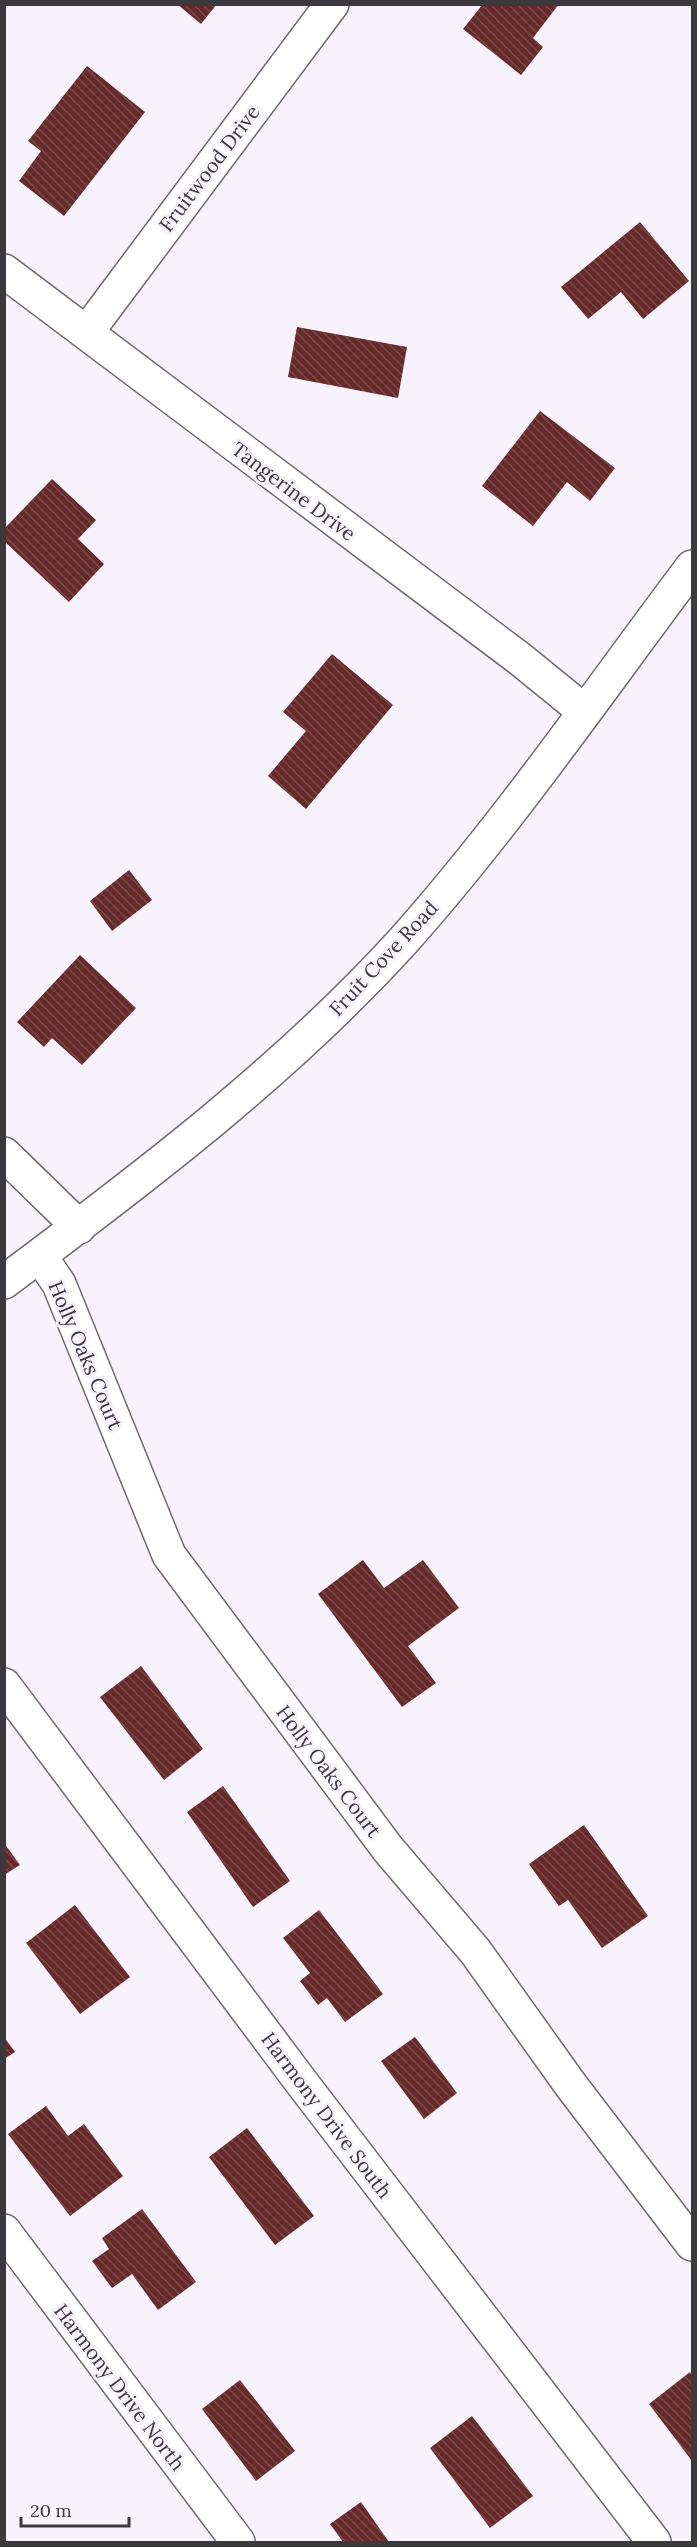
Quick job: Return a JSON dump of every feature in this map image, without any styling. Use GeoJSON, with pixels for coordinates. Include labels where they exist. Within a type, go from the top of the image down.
{"type":"FeatureCollection","features":[{"type":"Feature","properties":{"kind":"street","name":"Fruitwood Drive"},"geometry":{"type":"LineString","coordinates":[[87,332],[332,4]]}},
{"type":"Feature","properties":{"kind":"street","name":"Tangerine Drive"},"geometry":{"type":"LineString","coordinates":[[4,271],[520,659],[584,711]]}},
{"type":"Feature","properties":{"kind":"street","name":"Fruit Cove Road"},"geometry":{"type":"LineString","coordinates":[[4,1282],[192,1139],[302,1043],[403,940],[478,851],[693,567]]}},
{"type":"Feature","properties":{"kind":"street"},"geometry":{"type":"LineString","coordinates":[[4,1154],[79,1227]]}},
{"type":"Feature","properties":{"kind":"street","name":"Holly Oaks Court"},"geometry":{"type":"LineString","coordinates":[[39,1256],[59,1284],[169,1555],[388,1849],[475,1952],[570,2084],[693,2244]]}},
{"type":"Feature","properties":{"kind":"street","name":"Harmony Drive South"},"geometry":{"type":"LineString","coordinates":[[4,1685],[302,2084],[654,2542]]}},
{"type":"Feature","properties":{"kind":"street","name":"Harmony Drive North"},"geometry":{"type":"LineString","coordinates":[[4,2231],[238,2542]]}},
{"type":"Feature","properties":{"kind":"building"},"geometry":{"type":"Polygon","coordinates":[[[177,4],[217,4],[201,24],[177,4]]]}},
{"type":"Feature","properties":{"kind":"building"},"geometry":{"type":"Polygon","coordinates":[[[483,4],[559,4],[533,38],[543,47],[521,75],[463,29],[483,4]]]}},
{"type":"Feature","properties":{"kind":"building"},"geometry":{"type":"Polygon","coordinates":[[[87,66],[145,112],[64,216],[19,181],[41,151],[28,141],[87,66]]]}},
{"type":"Feature","properties":{"kind":"building"},"geometry":{"type":"Polygon","coordinates":[[[640,222],[689,281],[643,319],[621,292],[588,319],[561,287],[640,222]]]}},
{"type":"Feature","properties":{"kind":"building"},"geometry":{"type":"Polygon","coordinates":[[[297,327],[407,347],[398,398],[288,377],[297,327]]]}},
{"type":"Feature","properties":{"kind":"building"},"geometry":{"type":"Polygon","coordinates":[[[540,411],[615,468],[590,501],[567,482],[533,526],[482,486],[540,411]]]}},
{"type":"Feature","properties":{"kind":"building"},"geometry":{"type":"Polygon","coordinates":[[[52,479],[96,520],[78,539],[104,564],[69,602],[4,541],[4,529],[52,479]]]}},
{"type":"Feature","properties":{"kind":"building"},"geometry":{"type":"Polygon","coordinates":[[[332,654],[393,705],[306,809],[268,776],[306,731],[283,712],[332,654]]]}},
{"type":"Feature","properties":{"kind":"building"},"geometry":{"type":"Polygon","coordinates":[[[129,870],[152,900],[112,931],[90,901],[129,870]]]}},
{"type":"Feature","properties":{"kind":"building"},"geometry":{"type":"Polygon","coordinates":[[[80,955],[136,1008],[82,1065],[52,1038],[44,1047],[17,1022],[80,955]]]}},
{"type":"Feature","properties":{"kind":"building"},"geometry":{"type":"Polygon","coordinates":[[[363,1560],[384,1588],[423,1560],[459,1608],[408,1646],[436,1683],[402,1707],[318,1594],[363,1560]]]}},
{"type":"Feature","properties":{"kind":"building"},"geometry":{"type":"Polygon","coordinates":[[[141,1666],[203,1749],[164,1780],[100,1697],[141,1666]]]}},
{"type":"Feature","properties":{"kind":"building"},"geometry":{"type":"Polygon","coordinates":[[[223,1786],[290,1881],[253,1907],[187,1812],[223,1786]]]}},
{"type":"Feature","properties":{"kind":"building"},"geometry":{"type":"Polygon","coordinates":[[[584,1825],[648,1916],[602,1948],[568,1900],[559,1906],[529,1864],[584,1825]]]}},
{"type":"Feature","properties":{"kind":"building"},"geometry":{"type":"Polygon","coordinates":[[[4,1843],[20,1865],[4,1875],[4,1843]]]}},
{"type":"Feature","properties":{"kind":"building"},"geometry":{"type":"Polygon","coordinates":[[[75,1905],[130,1977],[80,2014],[26,1943],[75,1905]]]}},
{"type":"Feature","properties":{"kind":"building"},"geometry":{"type":"Polygon","coordinates":[[[319,1910],[383,1994],[345,2022],[327,1998],[318,2005],[300,1981],[310,1973],[283,1938],[319,1910]]]}},
{"type":"Feature","properties":{"kind":"building"},"geometry":{"type":"Polygon","coordinates":[[[4,2037],[15,2052],[4,2059],[4,2037]]]}},
{"type":"Feature","properties":{"kind":"building"},"geometry":{"type":"Polygon","coordinates":[[[415,2037],[457,2093],[424,2119],[381,2061],[415,2037]]]}},
{"type":"Feature","properties":{"kind":"building"},"geometry":{"type":"Polygon","coordinates":[[[46,2106],[68,2136],[84,2124],[123,2176],[70,2216],[8,2134],[46,2106]]]}},
{"type":"Feature","properties":{"kind":"building"},"geometry":{"type":"Polygon","coordinates":[[[247,2128],[314,2216],[275,2245],[209,2157],[247,2128]]]}},
{"type":"Feature","properties":{"kind":"building"},"geometry":{"type":"Polygon","coordinates":[[[142,2209],[196,2282],[158,2310],[132,2274],[112,2288],[92,2261],[109,2249],[102,2238],[142,2209]]]}},
{"type":"Feature","properties":{"kind":"building"},"geometry":{"type":"Polygon","coordinates":[[[690,2372],[692,2376],[692,2461],[649,2404],[690,2372]]]}},
{"type":"Feature","properties":{"kind":"building"},"geometry":{"type":"Polygon","coordinates":[[[240,2380],[295,2451],[256,2481],[202,2409],[240,2380]]]}},
{"type":"Feature","properties":{"kind":"building"},"geometry":{"type":"Polygon","coordinates":[[[472,2416],[533,2496],[490,2528],[430,2448],[472,2416]]]}},
{"type":"Feature","properties":{"kind":"building"},"geometry":{"type":"Polygon","coordinates":[[[361,2502],[389,2542],[343,2542],[330,2524],[361,2502]]]}}]}
